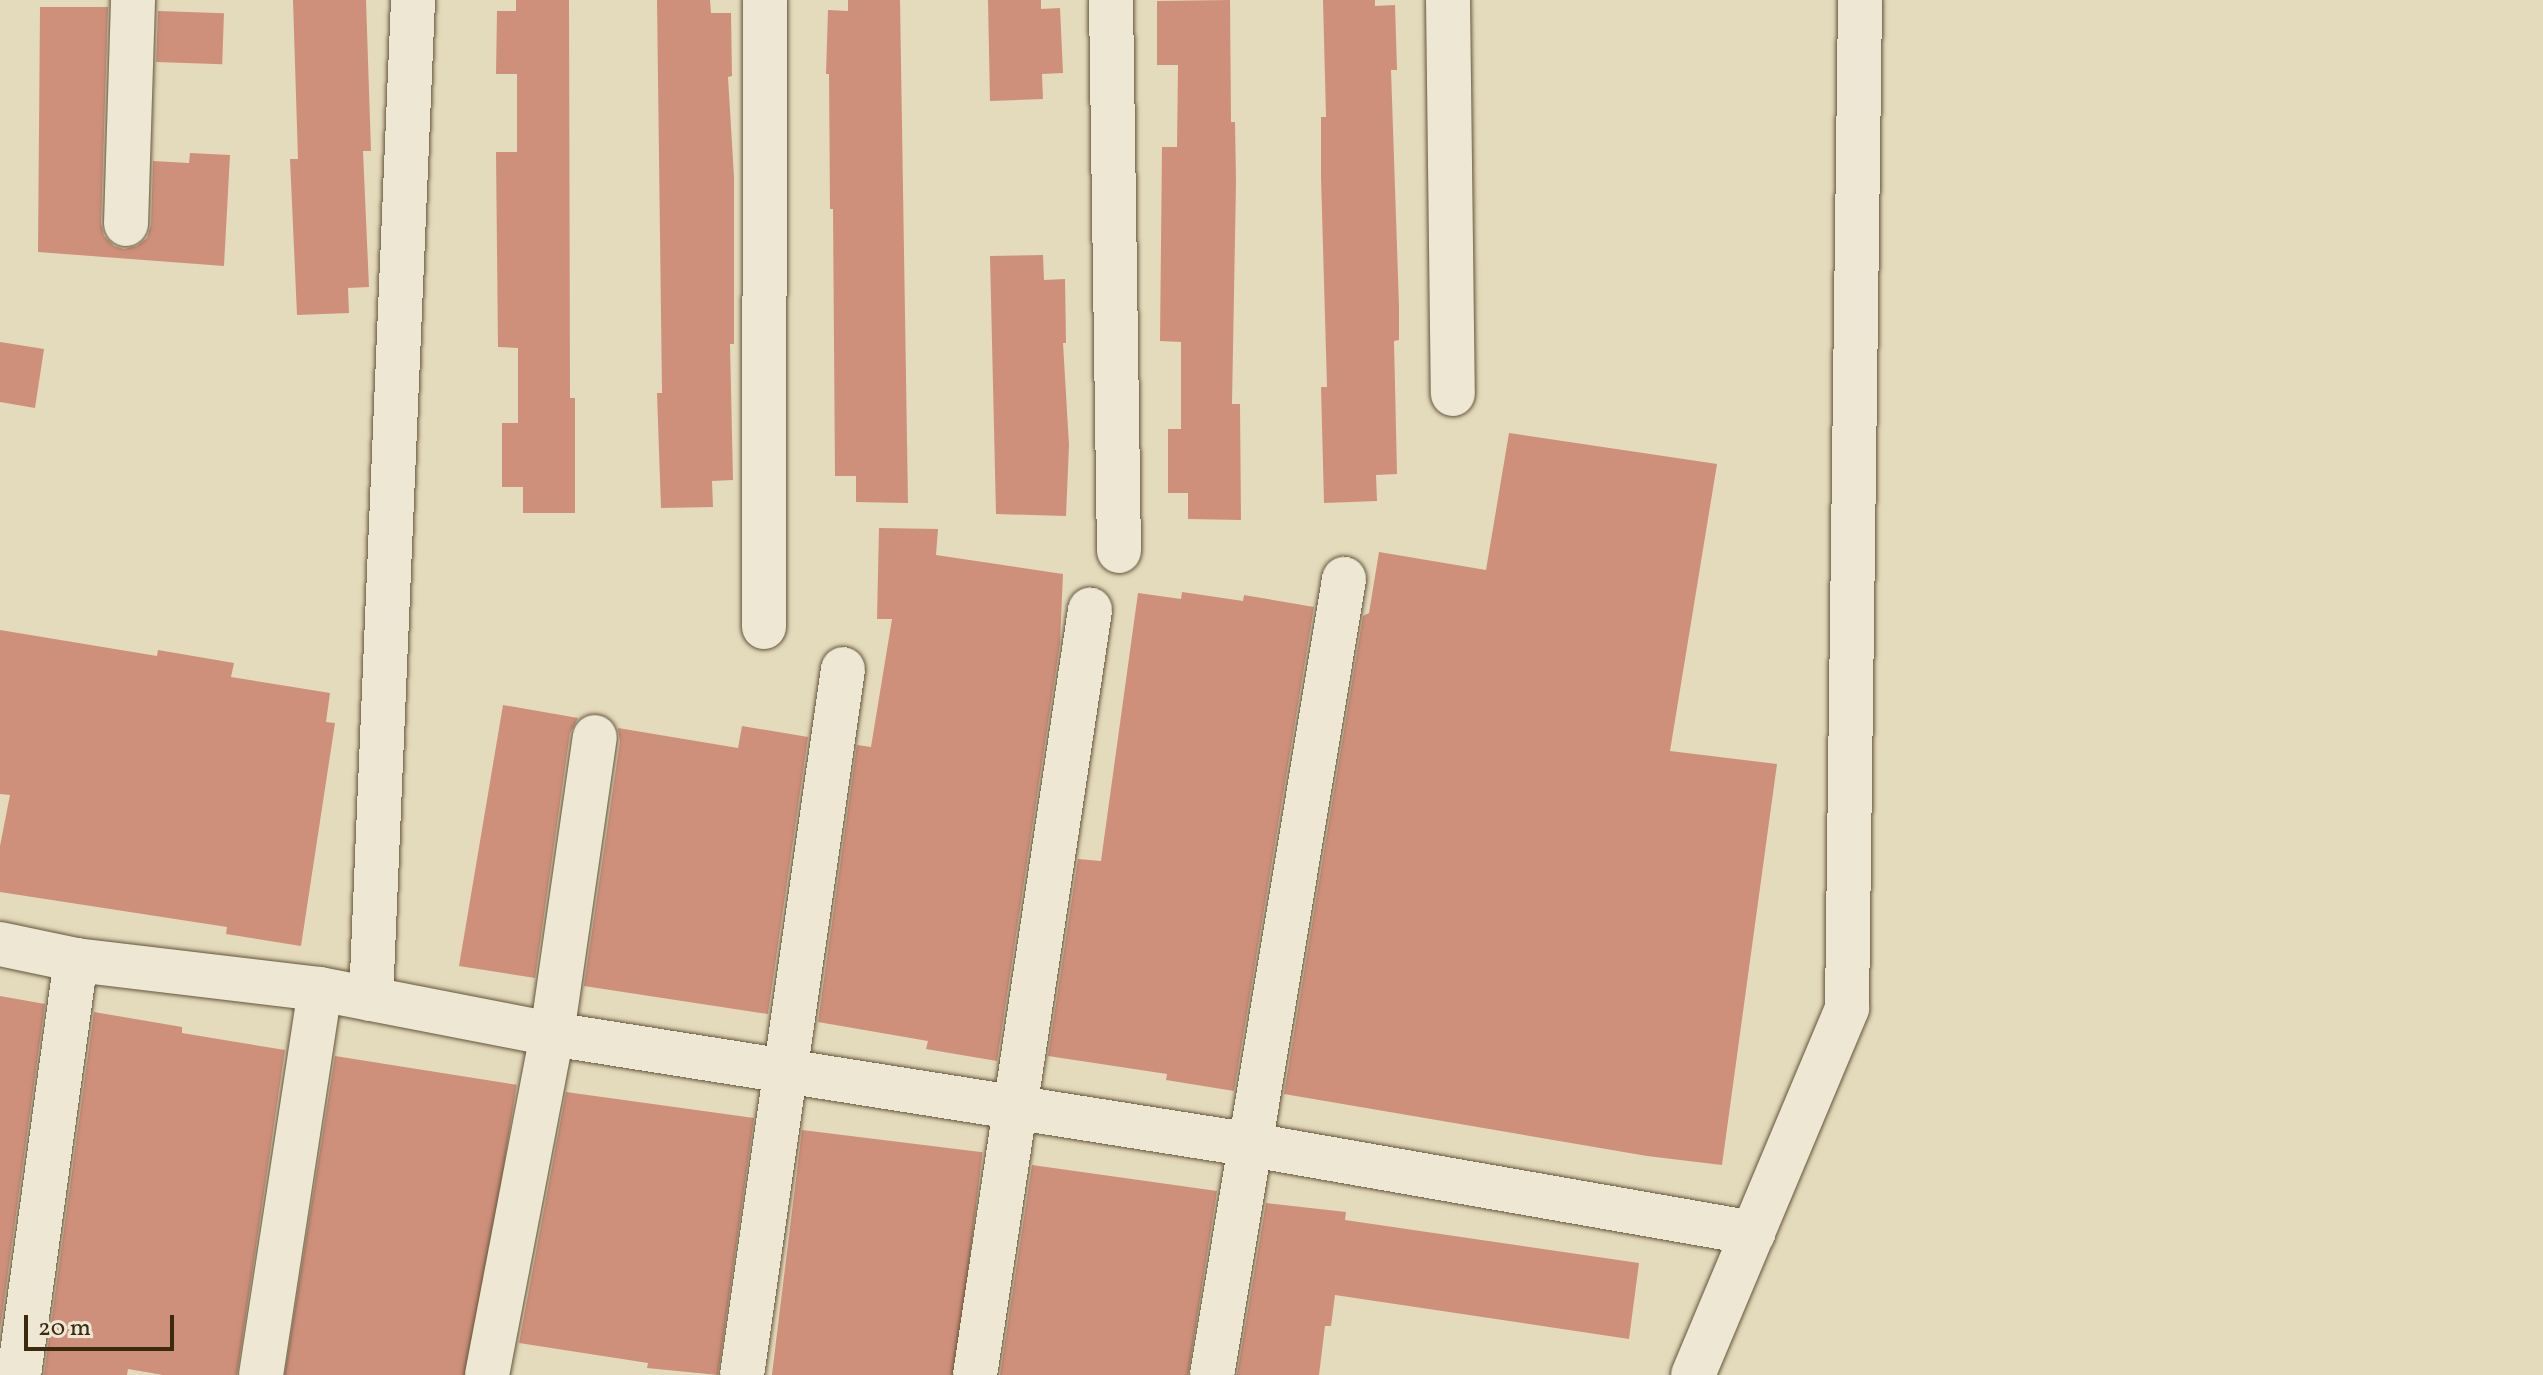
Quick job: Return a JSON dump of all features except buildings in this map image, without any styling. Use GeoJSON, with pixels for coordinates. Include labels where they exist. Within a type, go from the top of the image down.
{"type":"FeatureCollection","features":[{"type":"Feature","properties":{"kind":"street"},"geometry":{"type":"LineString","coordinates":[[126,224],[133,0]]}},
{"type":"Feature","properties":{"kind":"street"},"geometry":{"type":"LineString","coordinates":[[371,999],[413,0]]}},
{"type":"Feature","properties":{"kind":"street"},"geometry":{"type":"LineString","coordinates":[[764,627],[765,0]]}},
{"type":"Feature","properties":{"kind":"street"},"geometry":{"type":"LineString","coordinates":[[1111,0],[1119,551]]}},
{"type":"Feature","properties":{"kind":"street"},"geometry":{"type":"LineString","coordinates":[[1448,0],[1453,394]]}},
{"type":"Feature","properties":{"kind":"street"},"geometry":{"type":"LineString","coordinates":[[1693,1375],[1847,1008],[1860,0]]}},
{"type":"Feature","properties":{"kind":"street"},"geometry":{"type":"LineString","coordinates":[[1212,1375],[1344,579]]}},
{"type":"Feature","properties":{"kind":"street"},"geometry":{"type":"LineString","coordinates":[[975,1375],[1090,610]]}},
{"type":"Feature","properties":{"kind":"street"},"geometry":{"type":"LineString","coordinates":[[742,1375],[843,669]]}},
{"type":"Feature","properties":{"kind":"street"},"geometry":{"type":"LineString","coordinates":[[487,1375],[552,1034],[595,737]]}},
{"type":"Feature","properties":{"kind":"street"},"geometry":{"type":"LineString","coordinates":[[0,944],[76,960],[320,989],[552,1034],[1252,1145],[1753,1233]]}},
{"type":"Feature","properties":{"kind":"street"},"geometry":{"type":"LineString","coordinates":[[19,1375],[76,960]]}},
{"type":"Feature","properties":{"kind":"street"},"geometry":{"type":"LineString","coordinates":[[261,1375],[320,989]]}}]}
